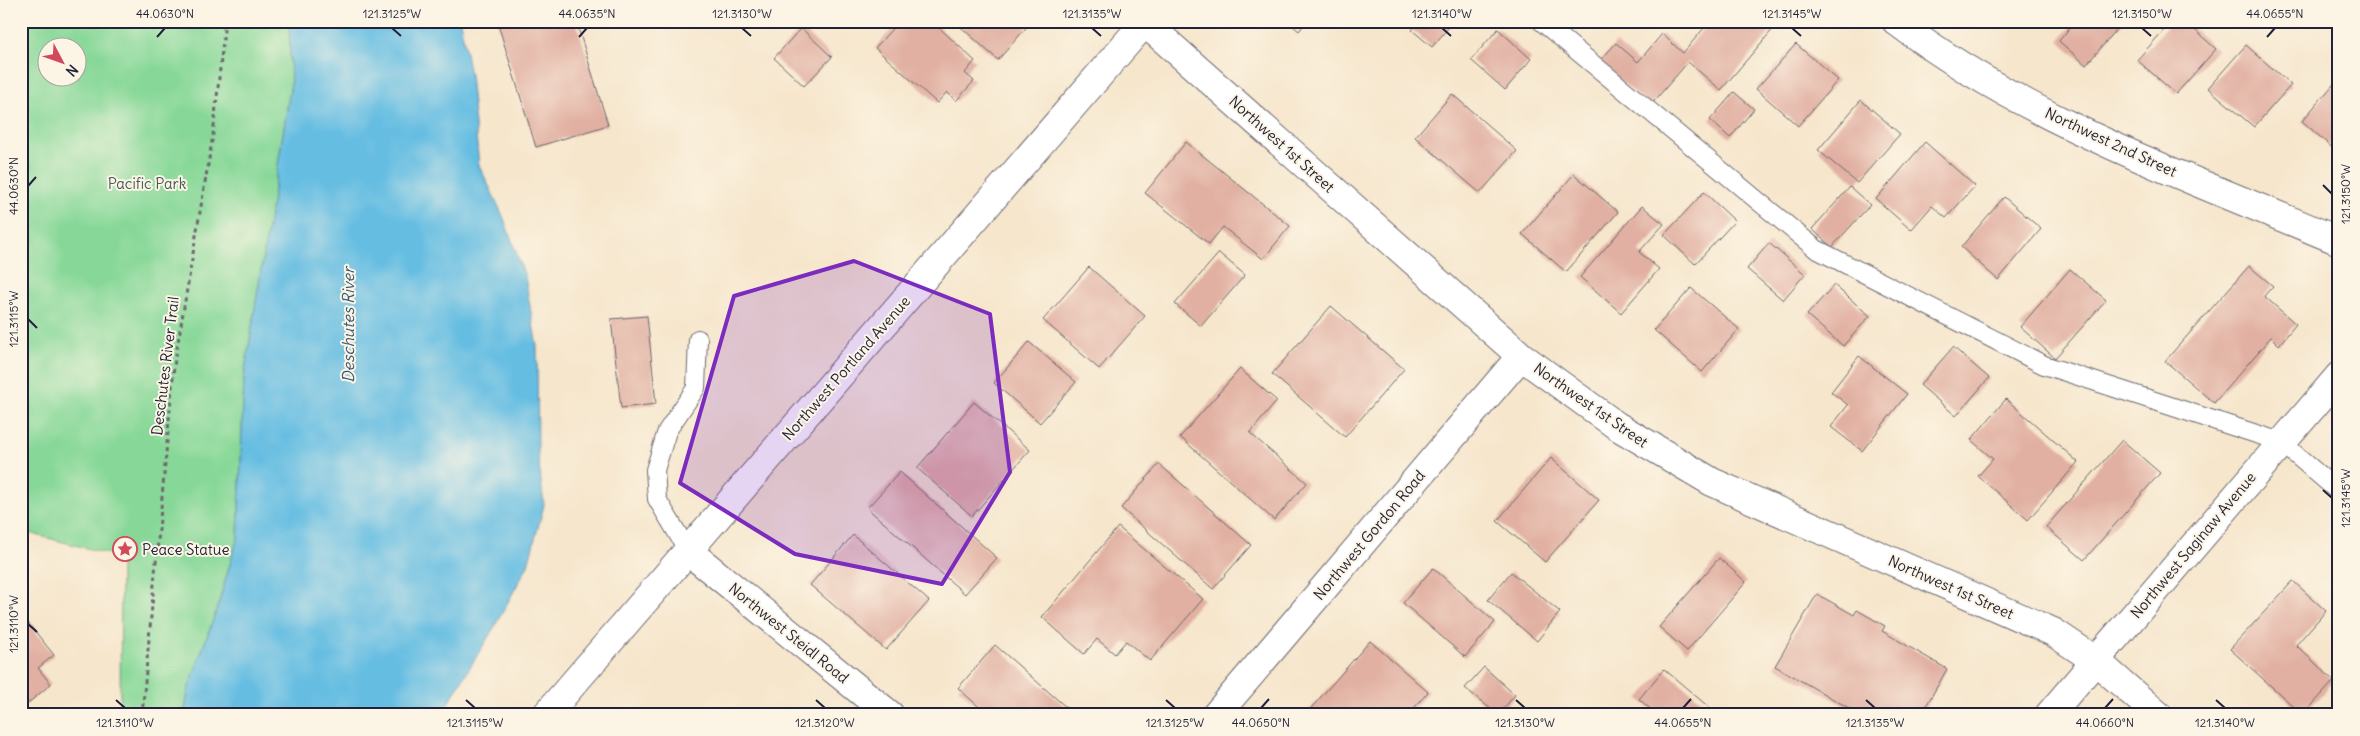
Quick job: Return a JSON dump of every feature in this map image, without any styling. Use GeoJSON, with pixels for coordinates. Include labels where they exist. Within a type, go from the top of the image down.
{"type":"FeatureCollection","features":[{"type":"Feature","properties":{"kind":"street","name":"Northwest 2nd Street"},"geometry":{"type":"LineString","coordinates":[[1896,21],[1918,39],[2012,96],[2131,153],[2339,241]]}},
{"type":"Feature","properties":{"kind":"street","name":"Northwest 1st Street"},"geometry":{"type":"LineString","coordinates":[[1145,22],[1521,356],[1617,426],[1712,482],[2054,632],[2095,660],[2158,715]]}},
{"type":"Feature","properties":{"kind":"street","name":"Northwest Portland Avenue"},"geometry":{"type":"LineString","coordinates":[[546,715],[1145,22]]}},
{"type":"Feature","properties":{"kind":"street","name":"Northwest Gordon Road"},"geometry":{"type":"LineString","coordinates":[[1216,715],[1521,356]]}},
{"type":"Feature","properties":{"kind":"street","name":"Northwest Saginaw Avenue"},"geometry":{"type":"LineString","coordinates":[[2049,715],[2339,376]]}},
{"type":"Feature","properties":{"kind":"street","name":"Northwest Steidl Road"},"geometry":{"type":"LineString","coordinates":[[688,551],[890,715]]}},
{"type":"Feature","properties":{"kind":"lane"},"geometry":{"type":"LineString","coordinates":[[1541,21],[1816,248],[2044,365],[2281,442],[2339,492]]}},
{"type":"Feature","properties":{"kind":"lane"},"geometry":{"type":"LineString","coordinates":[[688,551],[657,499],[655,470],[667,432],[696,388],[698,338]]}},
{"type":"Feature","properties":{"kind":"path","name":"Deschutes River Trail"},"geometry":{"type":"LineString","coordinates":[[142,715],[174,366],[213,135],[225,21]]}},
{"type":"Feature","properties":{"kind":"highlighted area"},"geometry":{"type":"Polygon","coordinates":[[[854,261],[990,314],[1010,472],[942,584],[795,554],[680,483],[734,296],[854,261]]]}},
{"type":"Feature","properties":{"kind":"green space","name":"Pacific Park"},"geometry":{"type":"Polygon","coordinates":[[[21,21],[289,21],[291,84],[244,377],[238,537],[217,609],[189,687],[184,715],[120,715],[121,557],[21,531],[21,21]]]}},
{"type":"Feature","properties":{"kind":"water","name":"Deschutes River"},"geometry":{"type":"Polygon","coordinates":[[[289,21],[460,21],[470,75],[479,165],[503,216],[525,277],[537,347],[538,457],[544,505],[528,565],[495,626],[441,715],[184,715],[189,687],[217,609],[238,537],[244,377],[291,84],[289,21]]]}},
{"type":"Feature","properties":{"kind":"building"},"geometry":{"type":"Polygon","coordinates":[[[497,21],[576,21],[608,125],[536,147],[497,21]]]}},
{"type":"Feature","properties":{"kind":"building"},"geometry":{"type":"Polygon","coordinates":[[[899,21],[932,21],[975,61],[965,73],[974,81],[956,101],[947,92],[937,103],[875,48],[899,21]]]}},
{"type":"Feature","properties":{"kind":"building"},"geometry":{"type":"Polygon","coordinates":[[[954,21],[1032,21],[998,60],[954,21]]]}},
{"type":"Feature","properties":{"kind":"building"},"geometry":{"type":"Polygon","coordinates":[[[1287,21],[1307,21],[1299,31],[1287,21]]]}},
{"type":"Feature","properties":{"kind":"building"},"geometry":{"type":"Polygon","coordinates":[[[1419,21],[1454,21],[1432,47],[1412,30],[1419,21]]]}},
{"type":"Feature","properties":{"kind":"building"},"geometry":{"type":"Polygon","coordinates":[[[1710,21],[1765,21],[1774,28],[1721,90],[1688,62],[1650,106],[1599,62],[1616,43],[1638,62],[1662,34],[1683,53],[1710,21]]]}},
{"type":"Feature","properties":{"kind":"building"},"geometry":{"type":"Polygon","coordinates":[[[2075,21],[2124,21],[2086,65],[2059,41],[2075,21]]]}},
{"type":"Feature","properties":{"kind":"building"},"geometry":{"type":"Polygon","coordinates":[[[2172,21],[2185,21],[2216,49],[2176,94],[2137,60],[2172,21]]]}},
{"type":"Feature","properties":{"kind":"building"},"geometry":{"type":"Polygon","coordinates":[[[2234,21],[2248,21],[2242,28],[2234,21]]]}},
{"type":"Feature","properties":{"kind":"building"},"geometry":{"type":"Polygon","coordinates":[[[801,28],[832,57],[804,86],[774,58],[801,28]]]}},
{"type":"Feature","properties":{"kind":"building"},"geometry":{"type":"Polygon","coordinates":[[[1498,29],[1531,59],[1505,90],[1471,60],[1498,29]]]}},
{"type":"Feature","properties":{"kind":"building"},"geometry":{"type":"Polygon","coordinates":[[[1796,44],[1838,80],[1798,126],[1756,89],[1796,44]]]}},
{"type":"Feature","properties":{"kind":"building"},"geometry":{"type":"Polygon","coordinates":[[[2246,45],[2291,85],[2254,127],[2208,88],[2246,45]]]}},
{"type":"Feature","properties":{"kind":"building"},"geometry":{"type":"Polygon","coordinates":[[[2339,78],[2339,147],[2336,151],[2302,121],[2339,78]]]}},
{"type":"Feature","properties":{"kind":"building"},"geometry":{"type":"Polygon","coordinates":[[[1734,92],[1754,109],[1730,138],[1710,120],[1734,92]]]}},
{"type":"Feature","properties":{"kind":"building"},"geometry":{"type":"Polygon","coordinates":[[[1452,94],[1517,151],[1480,193],[1415,137],[1452,94]]]}},
{"type":"Feature","properties":{"kind":"building"},"geometry":{"type":"Polygon","coordinates":[[[1861,100],[1900,134],[1857,183],[1818,150],[1861,100]]]}},
{"type":"Feature","properties":{"kind":"building"},"geometry":{"type":"Polygon","coordinates":[[[1186,142],[1290,226],[1263,259],[1223,227],[1209,244],[1145,193],[1186,142]]]}},
{"type":"Feature","properties":{"kind":"building"},"geometry":{"type":"Polygon","coordinates":[[[1925,142],[1975,186],[1946,218],[1932,206],[1911,230],[1876,199],[1925,142]]]}},
{"type":"Feature","properties":{"kind":"building"},"geometry":{"type":"Polygon","coordinates":[[[1574,174],[1618,212],[1566,272],[1522,234],[1574,174]]]}},
{"type":"Feature","properties":{"kind":"building"},"geometry":{"type":"Polygon","coordinates":[[[1850,187],[1870,205],[1832,247],[1812,229],[1850,187]]]}},
{"type":"Feature","properties":{"kind":"building"},"geometry":{"type":"Polygon","coordinates":[[[1704,192],[1735,221],[1695,264],[1664,235],[1704,192]]]}},
{"type":"Feature","properties":{"kind":"building"},"geometry":{"type":"Polygon","coordinates":[[[2004,197],[2041,229],[1998,280],[1961,247],[2004,197]]]}},
{"type":"Feature","properties":{"kind":"building"},"geometry":{"type":"Polygon","coordinates":[[[1642,206],[1664,224],[1639,252],[1659,269],[1621,313],[1580,277],[1642,206]]]}},
{"type":"Feature","properties":{"kind":"building"},"geometry":{"type":"Polygon","coordinates":[[[1769,243],[1805,274],[1783,300],[1747,269],[1769,243]]]}},
{"type":"Feature","properties":{"kind":"building"},"geometry":{"type":"Polygon","coordinates":[[[1219,253],[1245,275],[1201,326],[1175,304],[1219,253]]]}},
{"type":"Feature","properties":{"kind":"building"},"geometry":{"type":"Polygon","coordinates":[[[2249,266],[2273,286],[2264,296],[2296,324],[2279,345],[2271,337],[2214,403],[2165,361],[2249,266]]]}},
{"type":"Feature","properties":{"kind":"building"},"geometry":{"type":"Polygon","coordinates":[[[1089,267],[1145,316],[1099,369],[1043,320],[1089,267]]]}},
{"type":"Feature","properties":{"kind":"building"},"geometry":{"type":"Polygon","coordinates":[[[2070,269],[2106,300],[2055,358],[2020,327],[2070,269]]]}},
{"type":"Feature","properties":{"kind":"building"},"geometry":{"type":"Polygon","coordinates":[[[1834,285],[1870,316],[1843,346],[1807,315],[1834,285]]]}},
{"type":"Feature","properties":{"kind":"building"},"geometry":{"type":"Polygon","coordinates":[[[1691,288],[1739,329],[1702,372],[1654,330],[1691,288]]]}},
{"type":"Feature","properties":{"kind":"building"},"geometry":{"type":"Polygon","coordinates":[[[1331,306],[1404,369],[1345,437],[1272,374],[1331,306]]]}},
{"type":"Feature","properties":{"kind":"building"},"geometry":{"type":"Polygon","coordinates":[[[647,316],[656,404],[621,408],[611,319],[647,316]]]}},
{"type":"Feature","properties":{"kind":"building"},"geometry":{"type":"Polygon","coordinates":[[[1029,342],[1076,382],[1040,423],[994,383],[1029,342]]]}},
{"type":"Feature","properties":{"kind":"building"},"geometry":{"type":"Polygon","coordinates":[[[1953,347],[1989,378],[1956,416],[1920,385],[1953,347]]]}},
{"type":"Feature","properties":{"kind":"building"},"geometry":{"type":"Polygon","coordinates":[[[1859,356],[1907,394],[1862,451],[1831,427],[1848,405],[1831,392],[1859,356]]]}},
{"type":"Feature","properties":{"kind":"building"},"geometry":{"type":"Polygon","coordinates":[[[1240,369],[1277,401],[1250,433],[1307,483],[1274,520],[1180,437],[1240,369]]]}},
{"type":"Feature","properties":{"kind":"building"},"geometry":{"type":"Polygon","coordinates":[[[2006,399],[2078,462],[2028,520],[1978,476],[1993,459],[1971,440],[2006,399]]]}},
{"type":"Feature","properties":{"kind":"building"},"geometry":{"type":"Polygon","coordinates":[[[974,402],[1030,450],[972,516],[917,468],[974,402]]]}},
{"type":"Feature","properties":{"kind":"building"},"geometry":{"type":"Polygon","coordinates":[[[2122,440],[2160,473],[2084,560],[2046,527],[2122,440]]]}},
{"type":"Feature","properties":{"kind":"building"},"geometry":{"type":"Polygon","coordinates":[[[1551,458],[1599,500],[1545,562],[1497,521],[1551,458]]]}},
{"type":"Feature","properties":{"kind":"building"},"geometry":{"type":"Polygon","coordinates":[[[1159,464],[1251,545],[1213,589],[1121,508],[1159,464]]]}},
{"type":"Feature","properties":{"kind":"building"},"geometry":{"type":"Polygon","coordinates":[[[900,472],[997,558],[965,594],[867,508],[900,472]]]}},
{"type":"Feature","properties":{"kind":"building"},"geometry":{"type":"Polygon","coordinates":[[[1118,527],[1203,599],[1150,661],[1126,641],[1115,654],[1097,639],[1084,654],[1042,617],[1118,527]]]}},
{"type":"Feature","properties":{"kind":"building"},"geometry":{"type":"Polygon","coordinates":[[[853,535],[929,601],[886,650],[810,585],[853,535]]]}},
{"type":"Feature","properties":{"kind":"building"},"geometry":{"type":"Polygon","coordinates":[[[1719,558],[1746,582],[1687,651],[1659,627],[1719,558]]]}},
{"type":"Feature","properties":{"kind":"building"},"geometry":{"type":"Polygon","coordinates":[[[1433,568],[1495,622],[1465,657],[1403,603],[1433,568]]]}},
{"type":"Feature","properties":{"kind":"building"},"geometry":{"type":"Polygon","coordinates":[[[1511,572],[1560,612],[1537,641],[1488,600],[1511,572]]]}},
{"type":"Feature","properties":{"kind":"building"},"geometry":{"type":"Polygon","coordinates":[[[2293,581],[2326,611],[2296,645],[2334,681],[2303,715],[2230,649],[2293,581]]]}},
{"type":"Feature","properties":{"kind":"building"},"geometry":{"type":"Polygon","coordinates":[[[1817,594],[1854,615],[1857,610],[1885,626],[1882,631],[1947,669],[1921,715],[1855,715],[1856,712],[1775,666],[1817,594]]]}},
{"type":"Feature","properties":{"kind":"building"},"geometry":{"type":"Polygon","coordinates":[[[21,614],[54,655],[38,668],[51,684],[21,709],[21,614]]]}},
{"type":"Feature","properties":{"kind":"building"},"geometry":{"type":"Polygon","coordinates":[[[1370,641],[1428,692],[1408,715],[1305,715],[1370,641]]]}},
{"type":"Feature","properties":{"kind":"building"},"geometry":{"type":"Polygon","coordinates":[[[995,645],[1075,715],[988,715],[958,688],[995,645]]]}},
{"type":"Feature","properties":{"kind":"building"},"geometry":{"type":"Polygon","coordinates":[[[1484,667],[1515,695],[1498,715],[1465,688],[1484,667]]]}},
{"type":"Feature","properties":{"kind":"building"},"geometry":{"type":"Polygon","coordinates":[[[1664,669],[1711,709],[1706,715],[1657,715],[1639,699],[1664,669]]]}},
{"type":"Feature","properties":{"kind":"place","name":"Peace Statue"},"geometry":{"type":"Point","coordinates":[125,549]}}]}
